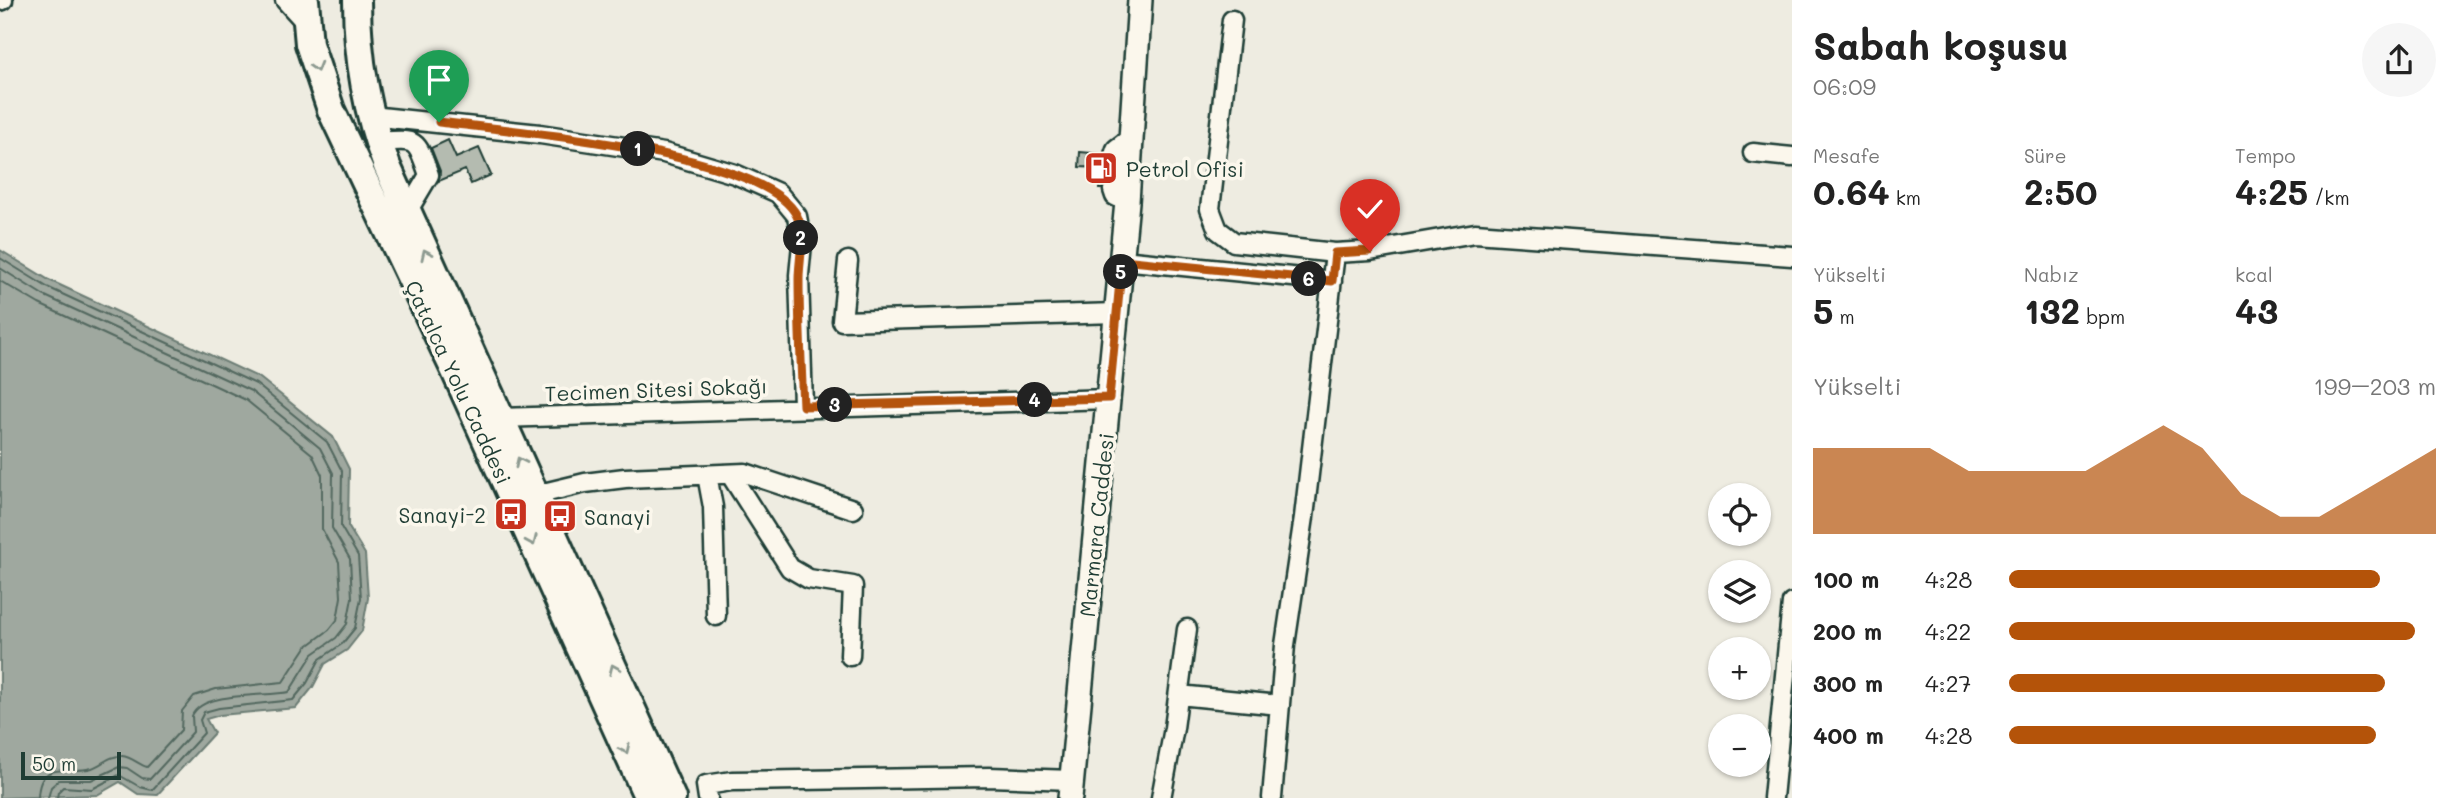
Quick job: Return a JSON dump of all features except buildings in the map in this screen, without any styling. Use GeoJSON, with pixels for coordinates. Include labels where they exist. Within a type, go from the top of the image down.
{"type":"FeatureCollection","features":[{"type":"Feature","properties":{"kind":"highway","name":"Çatalca Yolu Caddesi"},"geometry":{"type":"LineString","coordinates":[[357,0],[363,80],[374,129],[407,212],[672,798]]}},
{"type":"Feature","properties":{"kind":"highway","name":"Çatalca Yolu Caddesi"},"geometry":{"type":"LineString","coordinates":[[305,11],[317,75],[331,110],[454,369],[648,798]]}},
{"type":"Feature","properties":{"kind":"main road","name":"Marmara Caddesi"},"geometry":{"type":"LineString","coordinates":[[1071,789],[1122,260],[1120,196],[1132,137],[1140,0]]}},
{"type":"Feature","properties":{"kind":"street"},"geometry":{"type":"LineString","coordinates":[[285,0],[305,11]]}},
{"type":"Feature","properties":{"kind":"street"},"geometry":{"type":"LineString","coordinates":[[1232,20],[1210,209],[1214,223],[1222,235],[1241,243],[1335,253],[1370,251],[1475,233],[1792,256]]}},
{"type":"Feature","properties":{"kind":"street"},"geometry":{"type":"LineString","coordinates":[[374,129],[408,139],[419,148],[429,175],[407,212]]}},
{"type":"Feature","properties":{"kind":"street"},"geometry":{"type":"LineString","coordinates":[[374,129],[540,134],[664,153],[735,174],[778,192],[797,216],[802,244],[799,275],[803,406]]}},
{"type":"Feature","properties":{"kind":"street"},"geometry":{"type":"LineString","coordinates":[[1114,155],[1116,149],[1132,137]]}},
{"type":"Feature","properties":{"kind":"street"},"geometry":{"type":"LineString","coordinates":[[1753,153],[1792,157]]}},
{"type":"Feature","properties":{"kind":"street"},"geometry":{"type":"LineString","coordinates":[[1272,798],[1285,645],[1304,517],[1335,253]]}},
{"type":"Feature","properties":{"kind":"street"},"geometry":{"type":"LineString","coordinates":[[1122,260],[1332,281]]}},
{"type":"Feature","properties":{"kind":"street"},"geometry":{"type":"LineString","coordinates":[[848,261],[842,321],[1117,313]]}},
{"type":"Feature","properties":{"kind":"street","name":"Tecimen Sitesi Sokağı"},"geometry":{"type":"LineString","coordinates":[[499,418],[1109,398]]}},
{"type":"Feature","properties":{"kind":"street"},"geometry":{"type":"LineString","coordinates":[[535,495],[585,483],[625,478],[745,473],[853,509]]}},
{"type":"Feature","properties":{"kind":"street"},"geometry":{"type":"LineString","coordinates":[[730,474],[790,568],[809,579],[853,586],[850,656]]}},
{"type":"Feature","properties":{"kind":"street"},"geometry":{"type":"LineString","coordinates":[[707,475],[713,507],[716,616]]}},
{"type":"Feature","properties":{"kind":"street"},"geometry":{"type":"LineString","coordinates":[[1773,798],[1792,603]]}},
{"type":"Feature","properties":{"kind":"street"},"geometry":{"type":"LineString","coordinates":[[1161,798],[1179,695],[1187,629]]}},
{"type":"Feature","properties":{"kind":"street"},"geometry":{"type":"LineString","coordinates":[[1179,695],[1280,705]]}},
{"type":"Feature","properties":{"kind":"street"},"geometry":{"type":"LineString","coordinates":[[708,798],[706,785],[732,781],[975,777],[1071,789]]}},
{"type":"Feature","properties":{"kind":"water"},"geometry":{"type":"Polygon","coordinates":[[[0,250],[49,280],[260,378],[333,437],[349,469],[348,526],[365,554],[368,598],[362,631],[347,650],[325,664],[313,687],[296,708],[220,715],[206,719],[214,733],[157,795],[138,794],[120,782],[97,795],[0,798],[0,250]]]}},
{"type":"Feature","properties":{"kind":"tunnel"},"geometry":{"type":"LineString","coordinates":[[1113,190],[1114,155]]}},
{"type":"Feature","properties":{"kind":"place","name":"Petrol Ofisi"},"geometry":{"type":"Point","coordinates":[1101,168]}},
{"type":"Feature","properties":{"kind":"place","name":"Sanayi-2"},"geometry":{"type":"Point","coordinates":[511,514]}},
{"type":"Feature","properties":{"kind":"place","name":"Sanayi"},"geometry":{"type":"Point","coordinates":[560,516]}},
{"type":"Feature","properties":{"kind":"route"},"geometry":{"type":"LineString","coordinates":[[439,122],[664,153],[735,174],[778,192],[797,216],[802,244],[799,275],[803,406],[1109,398],[1122,260],[1332,281],[1335,253],[1370,251]]}}]}
